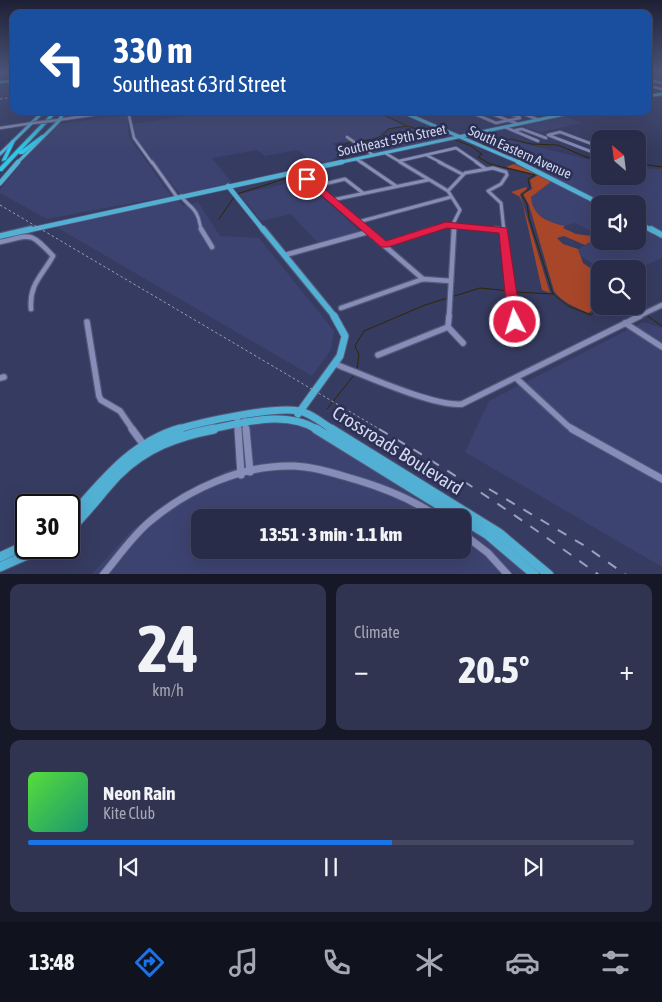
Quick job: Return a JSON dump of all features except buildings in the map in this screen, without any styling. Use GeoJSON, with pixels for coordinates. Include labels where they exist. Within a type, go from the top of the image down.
{"type":"FeatureCollection","features":[{"type":"Feature","properties":{"kind":"highway"},"geometry":{"type":"LineString","coordinates":[[4,162],[47,115]]}},
{"type":"Feature","properties":{"kind":"highway"},"geometry":{"type":"LineString","coordinates":[[4,162],[52,115]]}},
{"type":"Feature","properties":{"kind":"highway"},"geometry":{"type":"LineString","coordinates":[[4,162],[43,136]]}},
{"type":"Feature","properties":{"kind":"highway"},"geometry":{"type":"LineString","coordinates":[[0,170],[13,141]]}},
{"type":"Feature","properties":{"kind":"main road"},"geometry":{"type":"LineString","coordinates":[[0,154],[40,115]]}},
{"type":"Feature","properties":{"kind":"main road"},"geometry":{"type":"LineString","coordinates":[[0,183],[17,162],[61,119],[62,115]]}},
{"type":"Feature","properties":{"kind":"main road","name":"South Eastern Avenue"},"geometry":{"type":"LineString","coordinates":[[409,115],[534,169],[591,199]]}},
{"type":"Feature","properties":{"kind":"main road","name":"Southeast 59th Street"},"geometry":{"type":"LineString","coordinates":[[0,235],[562,115]]}},
{"type":"Feature","properties":{"kind":"main road"},"geometry":{"type":"LineString","coordinates":[[80,506],[110,472],[143,444],[173,430],[241,420],[297,415],[335,364],[344,348],[343,330],[228,186]]}},
{"type":"Feature","properties":{"kind":"main road"},"geometry":{"type":"LineString","coordinates":[[646,227],[662,235]]}},
{"type":"Feature","properties":{"kind":"main road","name":"Crossroads Boulevard"},"geometry":{"type":"LineString","coordinates":[[297,415],[447,509]]}},
{"type":"Feature","properties":{"kind":"main road","name":"Crossroads Boulevard"},"geometry":{"type":"LineString","coordinates":[[297,415],[309,415],[493,530],[549,574]]}},
{"type":"Feature","properties":{"kind":"main road"},"geometry":{"type":"LineString","coordinates":[[80,518],[128,465],[148,450],[181,434],[241,420]]}},
{"type":"Feature","properties":{"kind":"main road","name":"Crossroads Boulevard"},"geometry":{"type":"LineString","coordinates":[[471,525],[535,574]]}},
{"type":"Feature","properties":{"kind":"main road"},"geometry":{"type":"LineString","coordinates":[[0,557],[15,550]]}},
{"type":"Feature","properties":{"kind":"main road"},"geometry":{"type":"LineString","coordinates":[[0,567],[18,559]]}},
{"type":"Feature","properties":{"kind":"street"},"geometry":{"type":"LineString","coordinates":[[0,128],[90,115]]}},
{"type":"Feature","properties":{"kind":"street"},"geometry":{"type":"LineString","coordinates":[[129,115],[134,138],[179,197],[194,210],[198,216],[200,228],[212,247]]}},
{"type":"Feature","properties":{"kind":"street"},"geometry":{"type":"LineString","coordinates":[[477,115],[496,123],[520,118],[512,115]]}},
{"type":"Feature","properties":{"kind":"street"},"geometry":{"type":"LineString","coordinates":[[496,115],[518,124]]}},
{"type":"Feature","properties":{"kind":"street"},"geometry":{"type":"LineString","coordinates":[[526,115],[539,120]]}},
{"type":"Feature","properties":{"kind":"street"},"geometry":{"type":"LineString","coordinates":[[505,127],[538,141],[552,137]]}},
{"type":"Feature","properties":{"kind":"street"},"geometry":{"type":"LineString","coordinates":[[515,131],[522,129],[546,138]]}},
{"type":"Feature","properties":{"kind":"street"},"geometry":{"type":"LineString","coordinates":[[591,144],[560,132],[548,135],[591,152]]}},
{"type":"Feature","properties":{"kind":"street"},"geometry":{"type":"LineString","coordinates":[[347,137],[373,155]]}},
{"type":"Feature","properties":{"kind":"street"},"geometry":{"type":"LineString","coordinates":[[399,161],[456,148],[486,169]]}},
{"type":"Feature","properties":{"kind":"street"},"geometry":{"type":"LineString","coordinates":[[385,153],[448,191],[460,210],[453,224],[448,327],[463,342]]}},
{"type":"Feature","properties":{"kind":"street"},"geometry":{"type":"LineString","coordinates":[[426,155],[462,174]]}},
{"type":"Feature","properties":{"kind":"street"},"geometry":{"type":"LineString","coordinates":[[356,159],[396,186]]}},
{"type":"Feature","properties":{"kind":"street"},"geometry":{"type":"LineString","coordinates":[[448,191],[462,174],[498,168],[506,172],[507,175],[501,184],[491,187],[488,191],[501,203],[515,322]]}},
{"type":"Feature","properties":{"kind":"street"},"geometry":{"type":"LineString","coordinates":[[298,171],[424,279]]}},
{"type":"Feature","properties":{"kind":"street"},"geometry":{"type":"LineString","coordinates":[[316,186],[345,179],[363,193]]}},
{"type":"Feature","properties":{"kind":"street"},"geometry":{"type":"LineString","coordinates":[[332,200],[429,180]]}},
{"type":"Feature","properties":{"kind":"street"},"geometry":{"type":"LineString","coordinates":[[358,222],[451,197]]}},
{"type":"Feature","properties":{"kind":"street"},"geometry":{"type":"LineString","coordinates":[[384,245],[453,224],[504,230]]}},
{"type":"Feature","properties":{"kind":"street"},"geometry":{"type":"LineString","coordinates":[[285,255],[368,232]]}},
{"type":"Feature","properties":{"kind":"street"},"geometry":{"type":"LineString","coordinates":[[0,242],[27,236],[35,237],[53,256],[47,268],[34,280],[31,309]]}},
{"type":"Feature","properties":{"kind":"street"},"geometry":{"type":"LineString","coordinates":[[341,308],[424,279],[451,281]]}},
{"type":"Feature","properties":{"kind":"street"},"geometry":{"type":"LineString","coordinates":[[335,364],[426,398],[453,405],[472,400],[662,305]]}},
{"type":"Feature","properties":{"kind":"street"},"geometry":{"type":"LineString","coordinates":[[87,322],[99,396],[101,400],[120,411],[143,444]]}},
{"type":"Feature","properties":{"kind":"street"},"geometry":{"type":"LineString","coordinates":[[625,323],[662,347]]}},
{"type":"Feature","properties":{"kind":"street"},"geometry":{"type":"LineString","coordinates":[[378,355],[448,327]]}},
{"type":"Feature","properties":{"kind":"street"},"geometry":{"type":"LineString","coordinates":[[516,378],[568,426],[662,479]]}},
{"type":"Feature","properties":{"kind":"street"},"geometry":{"type":"LineString","coordinates":[[241,420],[250,472]]}},
{"type":"Feature","properties":{"kind":"street"},"geometry":{"type":"LineString","coordinates":[[241,420],[241,475]]}},
{"type":"Feature","properties":{"kind":"street"},"geometry":{"type":"LineString","coordinates":[[103,574],[156,516],[193,492],[216,482],[250,472],[277,467],[305,468],[341,474],[405,497],[425,509]]}},
{"type":"Feature","properties":{"kind":"street"},"geometry":{"type":"LineString","coordinates":[[471,540],[488,553],[508,574]]}},
{"type":"Feature","properties":{"kind":"shaded area"},"geometry":{"type":"Polygon","coordinates":[[[127,115],[129,137],[171,196],[47,219],[0,193],[0,190],[28,154],[59,124],[127,115]]]}},
{"type":"Feature","properties":{"kind":"shaded area"},"geometry":{"type":"Polygon","coordinates":[[[193,115],[381,115],[405,126],[388,128],[388,130],[377,134],[383,135],[403,129],[416,129],[425,131],[429,135],[421,138],[432,136],[439,139],[372,153],[354,142],[377,140],[377,138],[332,143],[342,150],[341,154],[331,161],[316,165],[298,150],[265,156],[257,150],[212,158],[232,183],[180,194],[136,139],[132,124],[193,115]]]}},
{"type":"Feature","properties":{"kind":"shaded area"},"geometry":{"type":"Polygon","coordinates":[[[564,116],[582,123],[540,132],[521,125],[564,116]]]}},
{"type":"Feature","properties":{"kind":"shaded area"},"geometry":{"type":"Polygon","coordinates":[[[509,140],[591,160],[591,185],[646,185],[646,167],[662,169],[662,234],[646,226],[646,195],[591,195],[591,197],[542,170],[489,147],[509,140]]]}},
{"type":"Feature","properties":{"kind":"shaded area"},"geometry":{"type":"Polygon","coordinates":[[[514,164],[552,181],[531,197],[534,209],[547,220],[565,226],[563,228],[576,234],[591,236],[591,242],[585,245],[564,236],[557,238],[563,244],[578,249],[583,263],[591,269],[591,311],[588,313],[565,302],[554,291],[529,205],[523,194],[532,189],[530,180],[538,175],[506,167],[514,164]]]}},
{"type":"Feature","properties":{"kind":"shaded area"},"geometry":{"type":"Polygon","coordinates":[[[303,180],[361,232],[318,243],[291,214],[261,221],[239,194],[303,180]]]}},
{"type":"Feature","properties":{"kind":"shaded area"},"geometry":{"type":"Polygon","coordinates":[[[552,181],[591,202],[591,231],[575,223],[565,226],[551,222],[536,213],[531,204],[531,197],[552,181]]]}},
{"type":"Feature","properties":{"kind":"shaded area"},"geometry":{"type":"Polygon","coordinates":[[[526,187],[527,189],[520,194],[550,293],[542,290],[520,197],[511,192],[526,187]]]}},
{"type":"Feature","properties":{"kind":"shaded area"},"geometry":{"type":"Polygon","coordinates":[[[179,200],[183,206],[198,202],[220,236],[259,238],[334,331],[331,350],[312,376],[56,227],[179,200]]]}},
{"type":"Feature","properties":{"kind":"shaded area"},"geometry":{"type":"Polygon","coordinates":[[[646,231],[662,239],[662,258],[646,265],[646,260],[591,260],[591,262],[581,256],[578,249],[591,242],[591,250],[646,250],[646,231]]]}},
{"type":"Feature","properties":{"kind":"shaded area"},"geometry":{"type":"Polygon","coordinates":[[[643,322],[662,328],[662,567],[465,452],[489,401],[643,322]]]}},
{"type":"Feature","properties":{"kind":"shaded area"},"geometry":{"type":"Polygon","coordinates":[[[291,420],[303,424],[441,509],[191,509],[191,559],[471,559],[471,528],[530,574],[92,574],[133,529],[190,490],[226,471],[236,468],[234,429],[267,422],[291,420]]]}},
{"type":"Feature","properties":{"kind":"waterway"},"geometry":{"type":"LineString","coordinates":[[384,115],[407,126]]}},
{"type":"Feature","properties":{"kind":"waterway"},"geometry":{"type":"LineString","coordinates":[[356,142],[382,136],[388,129],[407,126]]}},
{"type":"Feature","properties":{"kind":"waterway"},"geometry":{"type":"LineString","coordinates":[[407,126],[446,138]]}},
{"type":"Feature","properties":{"kind":"waterway"},"geometry":{"type":"LineString","coordinates":[[481,145],[511,139],[531,144],[558,145],[591,158]]}},
{"type":"Feature","properties":{"kind":"waterway"},"geometry":{"type":"LineString","coordinates":[[455,140],[471,146],[482,154],[478,157],[490,164],[535,175],[528,179],[530,188],[522,195],[527,204],[529,218],[553,294]]}},
{"type":"Feature","properties":{"kind":"waterway"},"geometry":{"type":"LineString","coordinates":[[325,164],[346,157],[349,149],[339,146],[352,142]]}},
{"type":"Feature","properties":{"kind":"waterway"},"geometry":{"type":"LineString","coordinates":[[646,164],[662,167]]}},
{"type":"Feature","properties":{"kind":"waterway"},"geometry":{"type":"LineString","coordinates":[[304,173],[324,168]]}},
{"type":"Feature","properties":{"kind":"waterway"},"geometry":{"type":"LineString","coordinates":[[237,194],[300,174]]}},
{"type":"Feature","properties":{"kind":"waterway"},"geometry":{"type":"LineString","coordinates":[[219,219],[234,197]]}},
{"type":"Feature","properties":{"kind":"waterway"},"geometry":{"type":"LineString","coordinates":[[357,369],[359,355],[355,346],[364,331],[425,305],[480,288],[510,291]]}},
{"type":"Feature","properties":{"kind":"waterway"},"geometry":{"type":"LineString","coordinates":[[514,292],[553,294]]}},
{"type":"Feature","properties":{"kind":"waterway"},"geometry":{"type":"LineString","coordinates":[[553,294],[568,306],[591,315]]}},
{"type":"Feature","properties":{"kind":"waterway"},"geometry":{"type":"LineString","coordinates":[[646,315],[662,326]]}},
{"type":"Feature","properties":{"kind":"waterway"},"geometry":{"type":"LineString","coordinates":[[327,409],[354,375]]}},
{"type":"Feature","properties":{"kind":"railway"},"geometry":{"type":"LineString","coordinates":[[0,99],[8,98]]}},
{"type":"Feature","properties":{"kind":"railway"},"geometry":{"type":"LineString","coordinates":[[0,205],[381,430]]}},
{"type":"Feature","properties":{"kind":"railway"},"geometry":{"type":"LineString","coordinates":[[379,429],[490,499],[598,574]]}},
{"type":"Feature","properties":{"kind":"railway"},"geometry":{"type":"LineString","coordinates":[[489,489],[585,546],[625,574]]}},
{"type":"Feature","properties":{"kind":"route"},"geometry":{"type":"LineString","coordinates":[[307,179],[384,245],[453,224],[504,230],[515,322]]}}]}
